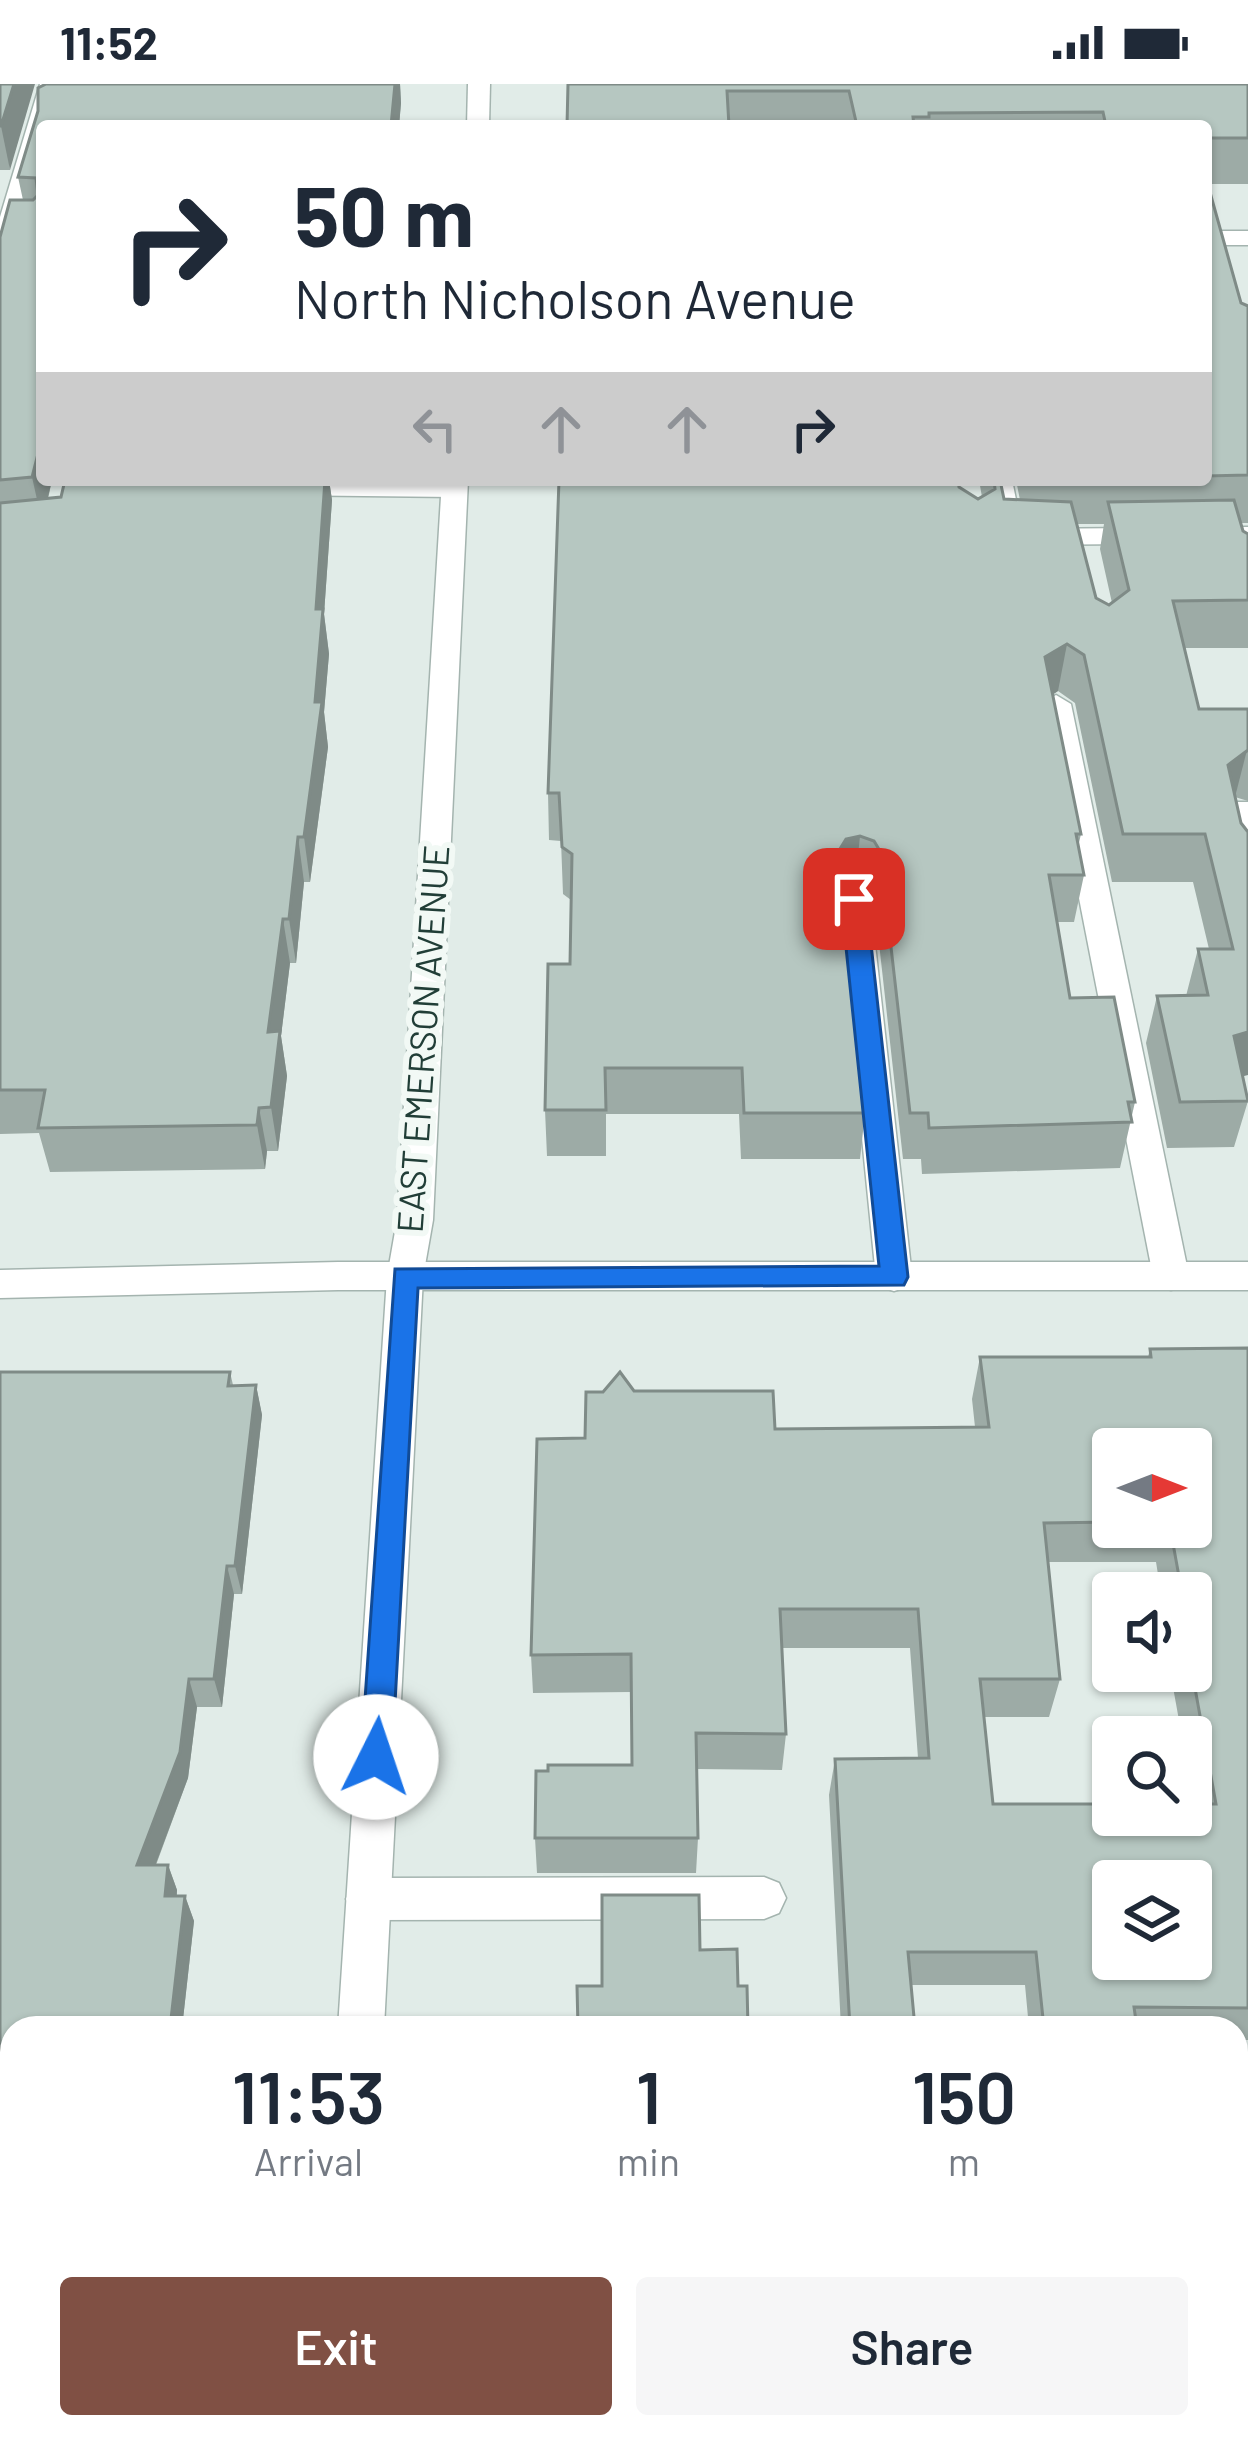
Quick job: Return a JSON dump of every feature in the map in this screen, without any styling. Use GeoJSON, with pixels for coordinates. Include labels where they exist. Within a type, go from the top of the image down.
{"type":"FeatureCollection","features":[{"type":"Feature","properties":{"kind":"street"},"geometry":{"type":"LineString","coordinates":[[40,120],[51,84]]}},
{"type":"Feature","properties":{"kind":"street"},"geometry":{"type":"LineString","coordinates":[[478,120],[479,84]]}},
{"type":"Feature","properties":{"kind":"street"},"geometry":{"type":"LineString","coordinates":[[36,132],[4,233],[36,232]]}},
{"type":"Feature","properties":{"kind":"street"},"geometry":{"type":"LineString","coordinates":[[1215,246],[1248,238]]}},
{"type":"Feature","properties":{"kind":"street"},"geometry":{"type":"LineString","coordinates":[[248,489],[372,486]]}},
{"type":"Feature","properties":{"kind":"street","name":"EAST EMERSON AVENUE"},"geometry":{"type":"LineString","coordinates":[[362,2016],[405,1277],[416,1196],[454,486]]}},
{"type":"Feature","properties":{"kind":"street"},"geometry":{"type":"LineString","coordinates":[[1000,486],[1010,537],[1081,546],[1243,541]]}},
{"type":"Feature","properties":{"kind":"street"},"geometry":{"type":"LineString","coordinates":[[1055,704],[1171,1276]]}},
{"type":"Feature","properties":{"kind":"street"},"geometry":{"type":"LineString","coordinates":[[1248,812],[1235,812],[1248,868]]}},
{"type":"Feature","properties":{"kind":"street"},"geometry":{"type":"LineString","coordinates":[[854,899],[894,1277]]}},
{"type":"Feature","properties":{"kind":"street"},"geometry":{"type":"LineString","coordinates":[[0,1284],[405,1277],[1248,1276]]}},
{"type":"Feature","properties":{"kind":"street"},"geometry":{"type":"LineString","coordinates":[[368,1899],[764,1898]]}},
{"type":"Feature","properties":{"kind":"building"},"geometry":{"type":"Polygon","coordinates":[[[0,84],[14,84],[1,126],[0,126],[0,84]]]}},
{"type":"Feature","properties":{"kind":"building"},"geometry":{"type":"Polygon","coordinates":[[[46,84],[395,84],[392,120],[36,120],[36,178],[18,177],[38,111],[38,88],[46,84]]]}},
{"type":"Feature","properties":{"kind":"building"},"geometry":{"type":"Polygon","coordinates":[[[568,84],[1248,84],[1248,138],[1212,138],[1212,120],[1105,120],[1103,112],[929,113],[929,117],[913,120],[856,120],[849,91],[727,91],[729,120],[567,120],[568,84]]]}},
{"type":"Feature","properties":{"kind":"building"},"geometry":{"type":"Polygon","coordinates":[[[36,197],[36,461],[32,477],[0,480],[0,237],[10,200],[36,197]]]}},
{"type":"Feature","properties":{"kind":"building"},"geometry":{"type":"Polygon","coordinates":[[[1212,199],[1241,303],[1248,306],[1248,475],[1212,476],[1212,199]]]}},
{"type":"Feature","properties":{"kind":"building"},"geometry":{"type":"Polygon","coordinates":[[[64,486],[325,486],[316,609],[323,609],[315,702],[322,702],[304,837],[298,837],[268,1032],[280,1031],[271,1107],[259,1108],[257,1125],[38,1128],[45,1090],[0,1090],[0,503],[61,497],[64,486]]]}},
{"type":"Feature","properties":{"kind":"building"},"geometry":{"type":"Polygon","coordinates":[[[559,486],[959,486],[978,499],[1001,486],[1004,499],[1071,502],[1096,598],[1109,605],[1129,590],[1108,502],[1234,500],[1248,534],[1248,600],[1173,601],[1199,709],[1248,709],[1248,750],[1228,765],[1241,823],[1248,832],[1248,1032],[1234,1036],[1248,1101],[1180,1102],[1157,996],[1208,995],[1198,949],[1233,949],[1205,834],[1123,834],[1084,655],[1067,644],[1045,657],[1081,834],[1076,834],[1084,875],[1049,875],[1070,998],[1114,997],[1135,1102],[1128,1102],[1132,1122],[929,1128],[928,1113],[910,1113],[880,851],[874,841],[860,836],[846,839],[838,852],[865,1113],[744,1113],[742,1068],[605,1068],[606,1110],[545,1110],[548,964],[570,964],[572,854],[562,847],[559,793],[548,793],[559,486]]]}},
{"type":"Feature","properties":{"kind":"building"},"geometry":{"type":"Polygon","coordinates":[[[1248,1348],[1248,2008],[1134,2007],[1135,2016],[1043,2016],[1036,1952],[908,1952],[914,2016],[849,2016],[835,1759],[929,1758],[918,1609],[780,1609],[786,1734],[696,1733],[698,1838],[535,1838],[536,1771],[548,1771],[548,1765],[632,1765],[631,1654],[531,1655],[537,1439],[585,1438],[586,1392],[603,1392],[620,1372],[634,1391],[773,1391],[775,1429],[989,1427],[980,1357],[1151,1357],[1150,1349],[1248,1348]]]}},
{"type":"Feature","properties":{"kind":"building"},"geometry":{"type":"Polygon","coordinates":[[[0,1372],[230,1372],[228,1386],[256,1385],[235,1566],[227,1566],[214,1679],[189,1679],[180,1752],[137,1865],[168,1865],[165,1896],[185,1896],[171,2016],[0,2016],[0,1372]]]}},
{"type":"Feature","properties":{"kind":"building"},"geometry":{"type":"Polygon","coordinates":[[[602,1895],[699,1895],[700,1950],[737,1949],[738,1986],[747,1986],[748,2016],[578,2016],[577,1986],[602,1986],[602,1895]]]}},
{"type":"Feature","properties":{"kind":"route"},"geometry":{"type":"LineString","coordinates":[[376,1757],[405,1277],[894,1277],[854,899]]}}]}
